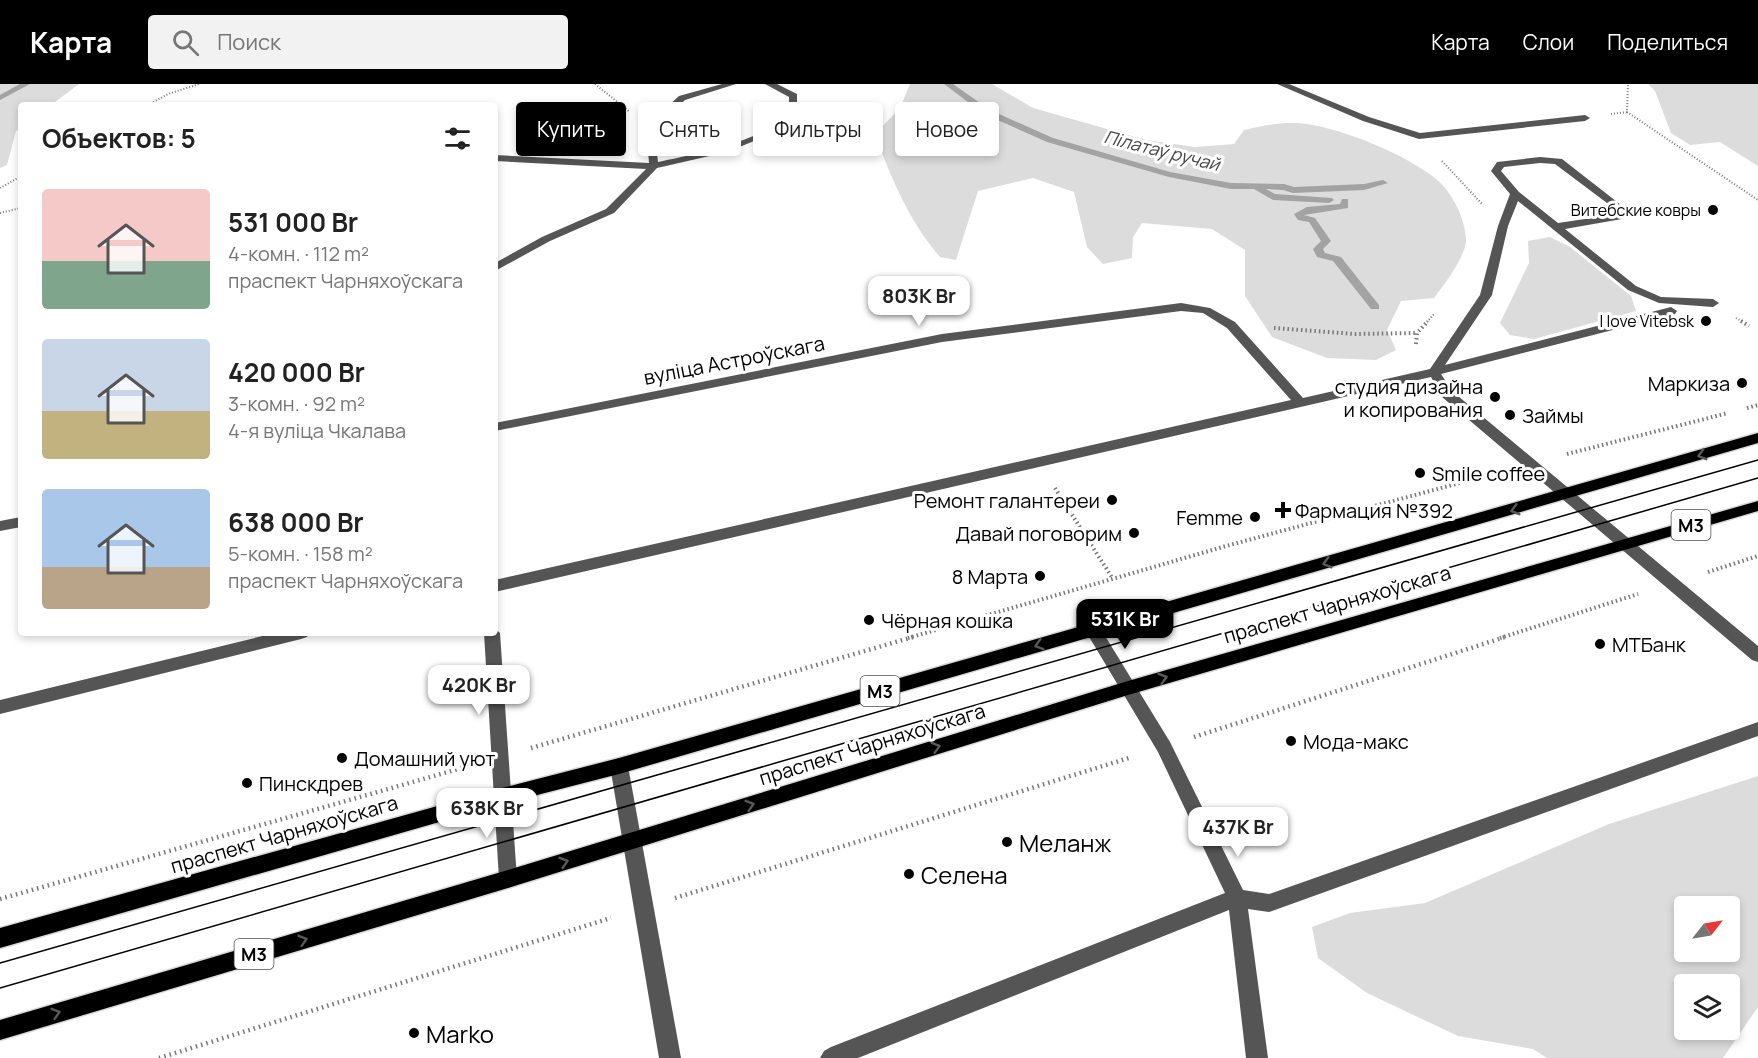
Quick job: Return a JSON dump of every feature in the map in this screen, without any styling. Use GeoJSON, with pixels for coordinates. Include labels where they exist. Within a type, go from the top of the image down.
{"type":"FeatureCollection","features":[{"type":"Feature","properties":{"kind":"main road","name":"праспект Чарняхоўскага"},"geometry":{"type":"LineString","coordinates":[[0,938],[502,796],[620,766],[1758,438]]}},
{"type":"Feature","properties":{"kind":"main road","name":"праспект Чарняхоўскага"},"geometry":{"type":"LineString","coordinates":[[0,1030],[508,879],[1128,688],[1758,506]]}},
{"type":"Feature","properties":{"kind":"street"},"geometry":{"type":"LineString","coordinates":[[678,102],[682,98],[732,84]]}},
{"type":"Feature","properties":{"kind":"street"},"geometry":{"type":"LineString","coordinates":[[498,158],[581,164],[654,166],[724,150],[773,130],[792,111],[794,96],[783,88],[769,84]]}},
{"type":"Feature","properties":{"kind":"street"},"geometry":{"type":"LineString","coordinates":[[1281,84],[1366,119],[1419,136],[1585,118]]}},
{"type":"Feature","properties":{"kind":"street"},"geometry":{"type":"LineString","coordinates":[[653,156],[654,166]]}},
{"type":"Feature","properties":{"kind":"street"},"geometry":{"type":"LineString","coordinates":[[1556,227],[1618,217],[1616,205],[1558,161],[1540,160],[1501,164],[1496,171],[1515,194],[1556,227],[1632,288],[1659,300],[1713,303]]}},
{"type":"Feature","properties":{"kind":"street"},"geometry":{"type":"LineString","coordinates":[[498,266],[546,239],[610,211],[654,166]]}},
{"type":"Feature","properties":{"kind":"street"},"geometry":{"type":"LineString","coordinates":[[1434,372],[1486,295],[1503,226],[1515,194]]}},
{"type":"Feature","properties":{"kind":"street","name":"вуліца Астроўскага"},"geometry":{"type":"LineString","coordinates":[[498,426],[953,336],[1181,307],[1206,310],[1231,325],[1300,402]]}},
{"type":"Feature","properties":{"kind":"street"},"geometry":{"type":"LineString","coordinates":[[498,585],[1434,372],[1671,311]]}},
{"type":"Feature","properties":{"kind":"street"},"geometry":{"type":"LineString","coordinates":[[1434,372],[1447,394],[1569,494],[1758,655]]}},
{"type":"Feature","properties":{"kind":"street"},"geometry":{"type":"LineString","coordinates":[[0,526],[18,523]]}},
{"type":"Feature","properties":{"kind":"street"},"geometry":{"type":"LineString","coordinates":[[1093,630],[1164,747],[1237,898],[1257,1058]]}},
{"type":"Feature","properties":{"kind":"street"},"geometry":{"type":"LineString","coordinates":[[0,707],[289,636]]}},
{"type":"Feature","properties":{"kind":"street"},"geometry":{"type":"LineString","coordinates":[[492,636],[508,879]]}},
{"type":"Feature","properties":{"kind":"street"},"geometry":{"type":"LineString","coordinates":[[831,1058],[1237,898],[1269,903],[1758,729]]}},
{"type":"Feature","properties":{"kind":"street"},"geometry":{"type":"LineString","coordinates":[[620,766],[670,1058]]}},
{"type":"Feature","properties":{"kind":"path"},"geometry":{"type":"LineString","coordinates":[[153,102],[168,94],[199,84]]}},
{"type":"Feature","properties":{"kind":"path"},"geometry":{"type":"LineString","coordinates":[[595,84],[638,119]]}},
{"type":"Feature","properties":{"kind":"path"},"geometry":{"type":"LineString","coordinates":[[1627,112],[1758,200]]}},
{"type":"Feature","properties":{"kind":"path"},"geometry":{"type":"LineString","coordinates":[[1419,136],[1503,226]]}},
{"type":"Feature","properties":{"kind":"path"},"geometry":{"type":"LineString","coordinates":[[0,188],[18,178]]}},
{"type":"Feature","properties":{"kind":"path"},"geometry":{"type":"LineString","coordinates":[[0,213],[18,209]]}},
{"type":"Feature","properties":{"kind":"path"},"geometry":{"type":"LineString","coordinates":[[1416,353],[1417,333],[1438,310]]}},
{"type":"Feature","properties":{"kind":"path"},"geometry":{"type":"LineString","coordinates":[[1231,325],[1355,334],[1417,333]]}},
{"type":"Feature","properties":{"kind":"path"},"geometry":{"type":"LineString","coordinates":[[0,899],[1113,579],[1531,464],[1758,405]]}},
{"type":"Feature","properties":{"kind":"path"},"geometry":{"type":"LineString","coordinates":[[1038,462],[1113,579]]}},
{"type":"Feature","properties":{"kind":"path"},"geometry":{"type":"LineString","coordinates":[[159,1058],[1164,747],[1758,556]]}},
{"type":"Feature","properties":{"kind":"shaded area"},"geometry":{"type":"Polygon","coordinates":[[[0,84],[79,84],[55,102],[18,102],[18,130],[7,165],[0,168],[0,84]]]}},
{"type":"Feature","properties":{"kind":"shaded area"},"geometry":{"type":"Polygon","coordinates":[[[910,84],[992,84],[1033,108],[1146,140],[1195,147],[1234,144],[1244,130],[1275,124],[1307,124],[1322,127],[1357,137],[1392,152],[1436,179],[1452,198],[1460,214],[1465,231],[1465,246],[1454,270],[1434,298],[1401,301],[1387,330],[1396,350],[1376,360],[1327,358],[1272,337],[1245,296],[1245,250],[1212,229],[1142,223],[1133,237],[1132,258],[1103,264],[1087,247],[1074,192],[1033,178],[978,191],[956,260],[940,257],[910,214],[888,167],[883,154],[883,126],[895,113],[895,156],[999,156],[999,102],[902,102],[910,84]]]}},
{"type":"Feature","properties":{"kind":"shaded area"},"geometry":{"type":"Polygon","coordinates":[[[1648,84],[1758,84],[1758,166],[1720,142],[1690,145],[1671,133],[1655,91],[1648,84]]]}},
{"type":"Feature","properties":{"kind":"shaded area"},"geometry":{"type":"Polygon","coordinates":[[[1550,237],[1570,247],[1631,296],[1636,311],[1534,339],[1510,335],[1500,323],[1529,263],[1528,241],[1550,237]]]}},
{"type":"Feature","properties":{"kind":"shaded area"},"geometry":{"type":"Polygon","coordinates":[[[1758,776],[1758,1007],[1740,1033],[1740,974],[1674,974],[1674,1040],[1735,1040],[1723,1058],[1547,1058],[1533,1049],[1458,1036],[1367,993],[1318,958],[1312,927],[1350,913],[1425,903],[1609,824],[1758,776]]]}},
{"type":"Feature","properties":{"kind":"waterway"},"geometry":{"type":"LineString","coordinates":[[0,98],[26,84]]}},
{"type":"Feature","properties":{"kind":"waterway","name":"Пілатаў ручай"},"geometry":{"type":"LineString","coordinates":[[948,84],[987,112],[1050,140],[1169,174],[1231,186],[1284,187],[1293,190],[1364,187],[1383,183]]}},
{"type":"Feature","properties":{"kind":"waterway"},"geometry":{"type":"LineString","coordinates":[[1258,189],[1273,197],[1329,200]]}},
{"type":"Feature","properties":{"kind":"waterway"},"geometry":{"type":"LineString","coordinates":[[1345,201],[1345,206],[1307,210],[1299,214],[1301,218],[1312,220],[1326,241],[1318,249],[1321,255],[1337,259],[1375,307]]}},
{"type":"Feature","properties":{"kind":"tram line"},"geometry":{"type":"LineString","coordinates":[[0,963],[1758,460]]}},
{"type":"Feature","properties":{"kind":"tram line"},"geometry":{"type":"LineString","coordinates":[[0,988],[1758,478]]}},
{"type":"Feature","properties":{"kind":"place","name":"Витебские ковры"},"geometry":{"type":"Point","coordinates":[1713,210]}},
{"type":"Feature","properties":{"kind":"place","name":"I love Vitebsk"},"geometry":{"type":"Point","coordinates":[1706,321]}},
{"type":"Feature","properties":{"kind":"place","name":"Маркиза"},"geometry":{"type":"Point","coordinates":[1742,383]}},
{"type":"Feature","properties":{"kind":"place","name":"студия дизайна и копирования"},"geometry":{"type":"Point","coordinates":[1495,397]}},
{"type":"Feature","properties":{"kind":"place","name":"Займы"},"geometry":{"type":"Point","coordinates":[1510,415]}},
{"type":"Feature","properties":{"kind":"place","name":"Smile coffee"},"geometry":{"type":"Point","coordinates":[1420,473]}},
{"type":"Feature","properties":{"kind":"place","name":"Ремонт галантереи"},"geometry":{"type":"Point","coordinates":[1112,500]}},
{"type":"Feature","properties":{"kind":"place","name":"Фармация №392"},"geometry":{"type":"Point","coordinates":[1283,510]}},
{"type":"Feature","properties":{"kind":"place","name":"Femme"},"geometry":{"type":"Point","coordinates":[1255,517]}},
{"type":"Feature","properties":{"kind":"place","name":"Давай поговорим"},"geometry":{"type":"Point","coordinates":[1134,533]}},
{"type":"Feature","properties":{"kind":"place","name":"8 Марта"},"geometry":{"type":"Point","coordinates":[1040,576]}},
{"type":"Feature","properties":{"kind":"place","name":"Чёрная кошка"},"geometry":{"type":"Point","coordinates":[869,620]}},
{"type":"Feature","properties":{"kind":"place","name":"МТБанк"},"geometry":{"type":"Point","coordinates":[1600,644]}},
{"type":"Feature","properties":{"kind":"place","name":"Мода-макс"},"geometry":{"type":"Point","coordinates":[1291,741]}},
{"type":"Feature","properties":{"kind":"place","name":"Домашний уют"},"geometry":{"type":"Point","coordinates":[342,758]}},
{"type":"Feature","properties":{"kind":"place","name":"Пинскдрев"},"geometry":{"type":"Point","coordinates":[247,783]}},
{"type":"Feature","properties":{"kind":"place","name":"Меланж"},"geometry":{"type":"Point","coordinates":[1007,842]}},
{"type":"Feature","properties":{"kind":"place","name":"Селена"},"geometry":{"type":"Point","coordinates":[909,874]}},
{"type":"Feature","properties":{"kind":"place","name":"Marko"},"geometry":{"type":"Point","coordinates":[414,1033]}}]}
